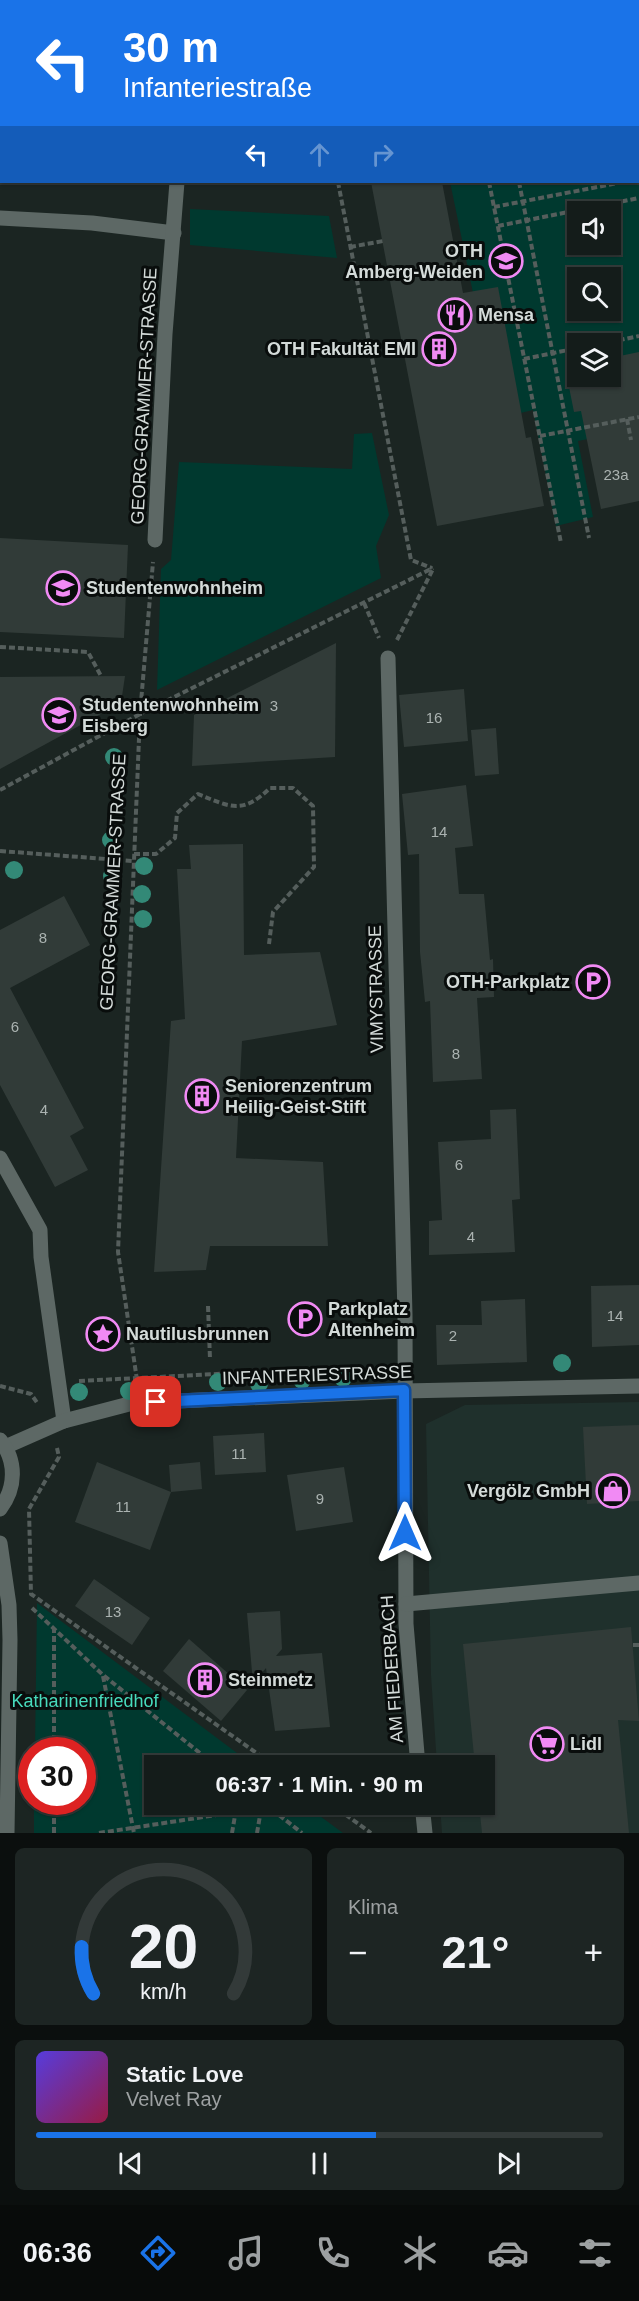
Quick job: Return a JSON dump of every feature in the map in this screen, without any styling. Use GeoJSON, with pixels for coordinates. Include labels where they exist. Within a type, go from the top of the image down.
{"type":"FeatureCollection","features":[{"type":"Feature","properties":{"kind":"street","name":"GEORG-GRAMMER-STRASSE"},"geometry":{"type":"LineString","coordinates":[[155,540],[165,334],[177,183]]}},
{"type":"Feature","properties":{"kind":"street"},"geometry":{"type":"LineString","coordinates":[[0,218],[92,224],[174,233]]}},
{"type":"Feature","properties":{"kind":"street","name":"VIMYSTRASSE"},"geometry":{"type":"LineString","coordinates":[[387,658],[404,1390]]}},
{"type":"Feature","properties":{"kind":"street"},"geometry":{"type":"LineString","coordinates":[[0,1158],[40,1230],[40,1257],[64,1421]]}},
{"type":"Feature","properties":{"kind":"street","name":"INFANTERIESTRASSE"},"geometry":{"type":"LineString","coordinates":[[3,1443],[64,1421],[133,1403],[404,1390],[639,1386]]}},
{"type":"Feature","properties":{"kind":"street","name":"AM FIEDERBACH"},"geometry":{"type":"LineString","coordinates":[[404,1390],[406,1604],[417,1755]]}},
{"type":"Feature","properties":{"kind":"street"},"geometry":{"type":"LineString","coordinates":[[0,1509],[7,1500],[13,1482],[12,1464],[3,1443]]}},
{"type":"Feature","properties":{"kind":"street"},"geometry":{"type":"LineString","coordinates":[[0,1543],[7,1593],[10,1640],[7,1833]]}},
{"type":"Feature","properties":{"kind":"street"},"geometry":{"type":"LineString","coordinates":[[406,1604],[639,1583]]}},
{"type":"Feature","properties":{"kind":"street"},"geometry":{"type":"LineString","coordinates":[[423,1815],[425,1833]]}},
{"type":"Feature","properties":{"kind":"path"},"geometry":{"type":"LineString","coordinates":[[338,183],[411,560],[433,568]]}},
{"type":"Feature","properties":{"kind":"path"},"geometry":{"type":"LineString","coordinates":[[489,183],[561,543]]}},
{"type":"Feature","properties":{"kind":"path"},"geometry":{"type":"LineString","coordinates":[[519,183],[589,538]]}},
{"type":"Feature","properties":{"kind":"path"},"geometry":{"type":"LineString","coordinates":[[495,207],[618,183]]}},
{"type":"Feature","properties":{"kind":"path"},"geometry":{"type":"LineString","coordinates":[[498,226],[639,198]]}},
{"type":"Feature","properties":{"kind":"path"},"geometry":{"type":"LineString","coordinates":[[350,247],[383,241]]}},
{"type":"Feature","properties":{"kind":"path"},"geometry":{"type":"LineString","coordinates":[[621,340],[639,336]]}},
{"type":"Feature","properties":{"kind":"path"},"geometry":{"type":"LineString","coordinates":[[525,359],[567,350]]}},
{"type":"Feature","properties":{"kind":"path"},"geometry":{"type":"LineString","coordinates":[[540,436],[639,417]]}},
{"type":"Feature","properties":{"kind":"path"},"geometry":{"type":"LineString","coordinates":[[627,419],[631,440]]}},
{"type":"Feature","properties":{"kind":"path","name":"GEORG-GRAMMER-STRASSE"},"geometry":{"type":"LineString","coordinates":[[133,1403],[137,1377],[117,1252],[140,714],[155,540]]}},
{"type":"Feature","properties":{"kind":"path"},"geometry":{"type":"LineString","coordinates":[[0,790],[140,714],[433,568]]}},
{"type":"Feature","properties":{"kind":"path"},"geometry":{"type":"LineString","coordinates":[[387,658],[433,568]]}},
{"type":"Feature","properties":{"kind":"path"},"geometry":{"type":"LineString","coordinates":[[363,603],[387,658]]}},
{"type":"Feature","properties":{"kind":"path"},"geometry":{"type":"LineString","coordinates":[[0,647],[88,652],[101,676]]}},
{"type":"Feature","properties":{"kind":"path"},"geometry":{"type":"LineString","coordinates":[[134,854],[156,854],[175,838],[177,813],[198,794],[232,808],[254,803],[270,788],[293,788],[313,806],[314,867],[273,912],[269,944]]}},
{"type":"Feature","properties":{"kind":"path"},"geometry":{"type":"LineString","coordinates":[[0,851],[133,861]]}},
{"type":"Feature","properties":{"kind":"path"},"geometry":{"type":"LineString","coordinates":[[208,1306],[210,1359]]}},
{"type":"Feature","properties":{"kind":"path"},"geometry":{"type":"LineString","coordinates":[[7,1593],[32,1594],[259,1755]]}},
{"type":"Feature","properties":{"kind":"path"},"geometry":{"type":"LineString","coordinates":[[32,1594],[31,1607],[103,1675],[202,1755]]}},
{"type":"Feature","properties":{"kind":"path"},"geometry":{"type":"LineString","coordinates":[[54,1628],[54,1737]]}},
{"type":"Feature","properties":{"kind":"path"},"geometry":{"type":"LineString","coordinates":[[633,1645],[639,1645]]}},
{"type":"Feature","properties":{"kind":"path"},"geometry":{"type":"LineString","coordinates":[[103,1675],[134,1830]]}},
{"type":"Feature","properties":{"kind":"path"},"geometry":{"type":"LineString","coordinates":[[54,1815],[54,1833]]}},
{"type":"Feature","properties":{"kind":"path"},"geometry":{"type":"LineString","coordinates":[[99,1833],[134,1830],[219,1815]]}},
{"type":"Feature","properties":{"kind":"path"},"geometry":{"type":"LineString","coordinates":[[232,1833],[235,1815]]}},
{"type":"Feature","properties":{"kind":"path"},"geometry":{"type":"LineString","coordinates":[[257,1833],[261,1815]]}},
{"type":"Feature","properties":{"kind":"path"},"geometry":{"type":"LineString","coordinates":[[278,1815],[302,1833]]}},
{"type":"Feature","properties":{"kind":"path"},"geometry":{"type":"LineString","coordinates":[[346,1815],[371,1833]]}},
{"type":"Feature","properties":{"kind":"shaded area"},"geometry":{"type":"Polygon","coordinates":[[[639,1402],[639,1833],[442,1833],[441,1815],[495,1815],[495,1755],[436,1755],[431,1675],[426,1424],[465,1405],[639,1402]]]}},
{"type":"Feature","properties":{"kind":"green space"},"geometry":{"type":"Polygon","coordinates":[[[450,183],[639,183],[639,429],[578,441],[593,517],[556,526],[533,410],[499,418],[450,183]]]}},
{"type":"Feature","properties":{"kind":"green space"},"geometry":{"type":"Polygon","coordinates":[[[190,209],[329,216],[337,258],[190,245],[190,209]]]}},
{"type":"Feature","properties":{"kind":"green space"},"geometry":{"type":"Polygon","coordinates":[[[372,433],[389,515],[376,546],[381,578],[157,690],[161,569],[171,560],[179,462],[352,469],[354,434],[372,433]]]}},
{"type":"Feature","properties":{"kind":"green space","name":"Katharinenfriedhof"},"geometry":{"type":"Polygon","coordinates":[[[37,1603],[240,1755],[144,1755],[144,1815],[319,1815],[343,1833],[34,1833],[34,1815],[96,1815],[96,1737],[35,1737],[37,1603]]]}},
{"type":"Feature","properties":{"kind":"building","name":"OTH Fakultät EMI"},"geometry":{"type":"Polygon","coordinates":[[[371,183],[442,183],[463,293],[498,287],[526,438],[531,437],[544,506],[437,526],[371,183]]]}},
{"type":"Feature","properties":{"kind":"building"},"geometry":{"type":"Polygon","coordinates":[[[639,352],[639,501],[601,509],[581,411],[574,412],[569,387],[621,387],[621,356],[639,352]]]}},
{"type":"Feature","properties":{"kind":"building","name":"Studentenwohnheim"},"geometry":{"type":"Polygon","coordinates":[[[0,538],[128,545],[124,638],[0,632],[0,538]]]}},
{"type":"Feature","properties":{"kind":"building"},"geometry":{"type":"Polygon","coordinates":[[[336,643],[335,757],[192,766],[194,715],[336,643]]]}},
{"type":"Feature","properties":{"kind":"building","name":"Studentenwohnheim Eisberg"},"geometry":{"type":"Polygon","coordinates":[[[125,676],[121,703],[0,769],[0,677],[125,676]]]}},
{"type":"Feature","properties":{"kind":"building"},"geometry":{"type":"Polygon","coordinates":[[[464,689],[468,741],[404,747],[399,695],[464,689]]]}},
{"type":"Feature","properties":{"kind":"building"},"geometry":{"type":"Polygon","coordinates":[[[496,728],[499,774],[475,776],[471,730],[496,728]]]}},
{"type":"Feature","properties":{"kind":"building"},"geometry":{"type":"Polygon","coordinates":[[[466,785],[473,846],[455,848],[459,894],[484,894],[490,960],[493,959],[494,997],[477,998],[482,1079],[433,1082],[430,1001],[425,1002],[420,952],[419,854],[408,855],[402,794],[466,785]]]}},
{"type":"Feature","properties":{"kind":"building","name":"Seniorenzentrum Heilig-Geist-Stift"},"geometry":{"type":"Polygon","coordinates":[[[243,844],[244,955],[320,952],[337,1025],[242,1041],[236,1158],[323,1162],[328,1246],[210,1246],[206,1270],[154,1272],[171,1021],[185,1019],[177,869],[191,869],[189,845],[243,844]]]}},
{"type":"Feature","properties":{"kind":"building"},"geometry":{"type":"Polygon","coordinates":[[[64,896],[90,945],[10,988],[84,1128],[70,1136],[88,1170],[55,1187],[0,1085],[0,930],[64,896]]]}},
{"type":"Feature","properties":{"kind":"building"},"geometry":{"type":"Polygon","coordinates":[[[516,1109],[520,1199],[512,1200],[515,1252],[429,1255],[429,1221],[442,1220],[438,1142],[491,1139],[490,1110],[516,1109]]]}},
{"type":"Feature","properties":{"kind":"building"},"geometry":{"type":"Polygon","coordinates":[[[639,1285],[639,1345],[592,1347],[591,1286],[639,1285]]]}},
{"type":"Feature","properties":{"kind":"building"},"geometry":{"type":"Polygon","coordinates":[[[525,1299],[527,1362],[437,1365],[436,1325],[482,1325],[481,1301],[525,1299]]]}},
{"type":"Feature","properties":{"kind":"building","name":"Vergölz GmbH"},"geometry":{"type":"Polygon","coordinates":[[[639,1425],[639,1501],[587,1504],[583,1427],[639,1425]]]}},
{"type":"Feature","properties":{"kind":"building"},"geometry":{"type":"Polygon","coordinates":[[[264,1433],[266,1472],[215,1475],[213,1436],[264,1433]]]}},
{"type":"Feature","properties":{"kind":"building"},"geometry":{"type":"Polygon","coordinates":[[[97,1462],[171,1492],[150,1550],[75,1522],[97,1462]]]}},
{"type":"Feature","properties":{"kind":"building"},"geometry":{"type":"Polygon","coordinates":[[[200,1462],[202,1489],[171,1492],[169,1465],[200,1462]]]}},
{"type":"Feature","properties":{"kind":"building"},"geometry":{"type":"Polygon","coordinates":[[[344,1467],[353,1522],[296,1531],[287,1475],[344,1467]]]}},
{"type":"Feature","properties":{"kind":"building"},"geometry":{"type":"Polygon","coordinates":[[[94,1579],[150,1618],[132,1645],[75,1606],[94,1579]]]}},
{"type":"Feature","properties":{"kind":"building"},"geometry":{"type":"Polygon","coordinates":[[[280,1611],[282,1649],[276,1656],[322,1653],[330,1727],[275,1731],[266,1668],[253,1684],[247,1613],[280,1611]]]}},
{"type":"Feature","properties":{"kind":"building","name":"Lidl"},"geometry":{"type":"Polygon","coordinates":[[[631,1627],[639,1721],[618,1720],[629,1833],[482,1833],[480,1815],[495,1815],[495,1755],[474,1755],[463,1644],[631,1627]]]}},
{"type":"Feature","properties":{"kind":"building","name":"Steinmetz"},"geometry":{"type":"Polygon","coordinates":[[[189,1639],[247,1690],[221,1721],[163,1671],[189,1639]]]}},
{"type":"Feature","properties":{"kind":"place","name":"OTH Amberg-Weiden"},"geometry":{"type":"Point","coordinates":[506,261]}},
{"type":"Feature","properties":{"kind":"place","name":"Mensa"},"geometry":{"type":"Point","coordinates":[455,315]}},
{"type":"Feature","properties":{"kind":"place","name":"OTH Fakultät EMI"},"geometry":{"type":"Point","coordinates":[439,349]}},
{"type":"Feature","properties":{"kind":"place","name":"Studentenwohnheim"},"geometry":{"type":"Point","coordinates":[63,588]}},
{"type":"Feature","properties":{"kind":"place","name":"Studentenwohnheim Eisberg"},"geometry":{"type":"Point","coordinates":[59,715]}},
{"type":"Feature","properties":{"kind":"place","name":"OTH-Parkplatz"},"geometry":{"type":"Point","coordinates":[593,982]}},
{"type":"Feature","properties":{"kind":"place","name":"Seniorenzentrum Heilig-Geist-Stift"},"geometry":{"type":"Point","coordinates":[202,1096]}},
{"type":"Feature","properties":{"kind":"place","name":"Parkplatz Altenheim"},"geometry":{"type":"Point","coordinates":[305,1319]}},
{"type":"Feature","properties":{"kind":"place","name":"Nautilusbrunnen"},"geometry":{"type":"Point","coordinates":[103,1334]}},
{"type":"Feature","properties":{"kind":"place","name":"Vergölz GmbH"},"geometry":{"type":"Point","coordinates":[613,1491]}},
{"type":"Feature","properties":{"kind":"place","name":"Steinmetz"},"geometry":{"type":"Point","coordinates":[205,1680]}},
{"type":"Feature","properties":{"kind":"place","name":"Lidl"},"geometry":{"type":"Point","coordinates":[547,1744]}},
{"type":"Feature","properties":{"kind":"route"},"geometry":{"type":"LineString","coordinates":[[156,1402],[404,1390],[405,1533]]}}]}
